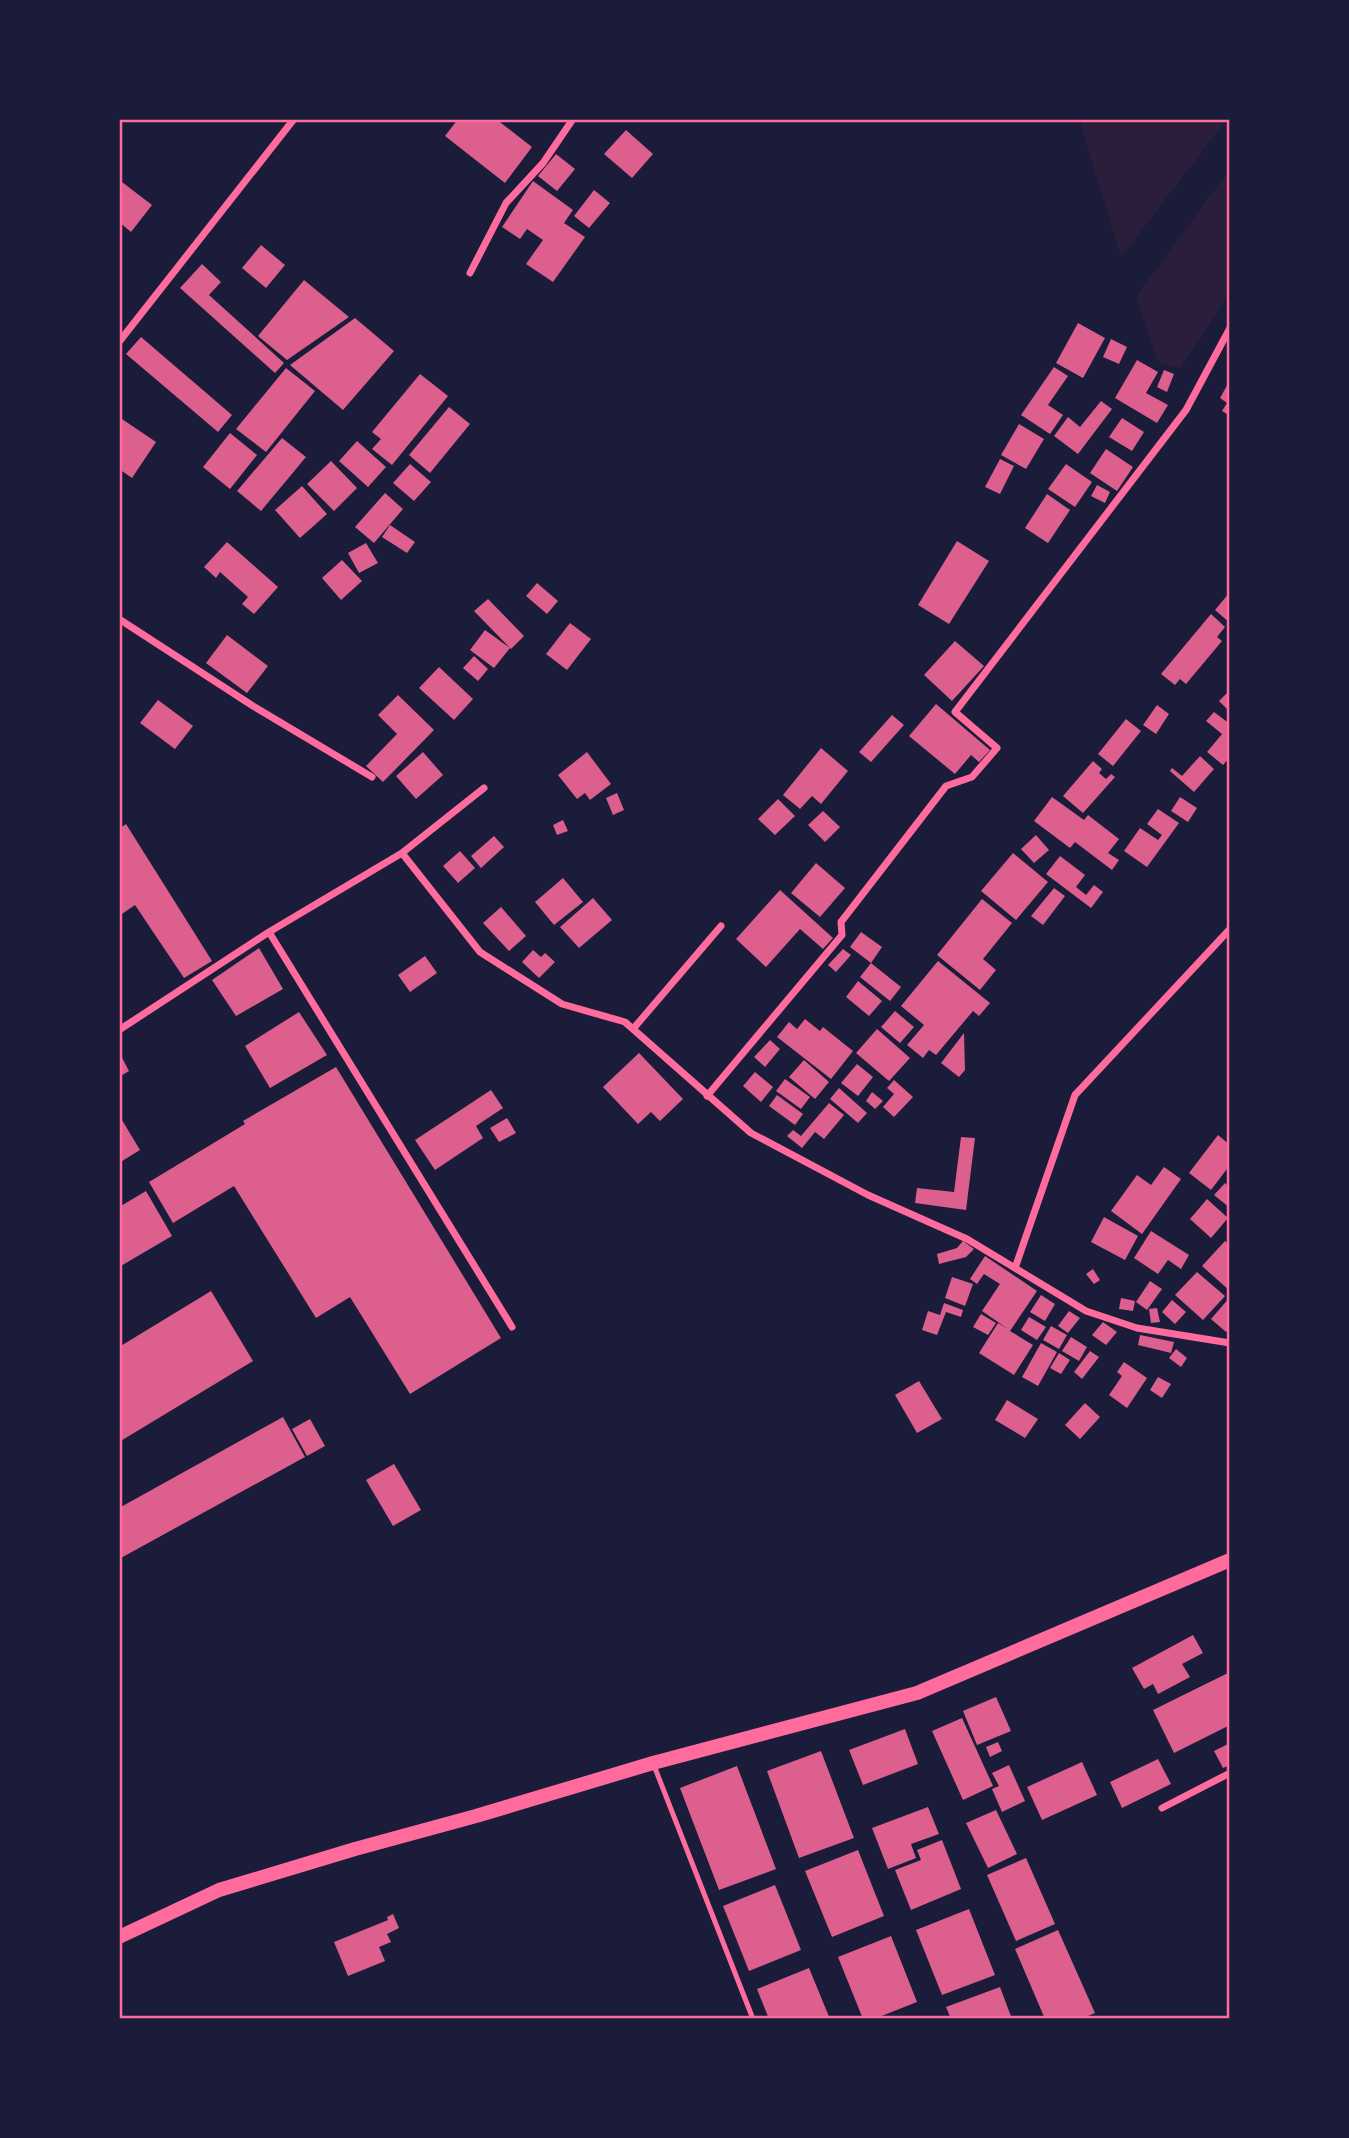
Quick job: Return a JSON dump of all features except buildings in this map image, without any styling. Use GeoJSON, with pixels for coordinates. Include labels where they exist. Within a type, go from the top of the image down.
{"type":"FeatureCollection","features":[{"type":"Feature","properties":{"kind":"main road"},"geometry":{"type":"LineString","coordinates":[[119,1937],[219,1891],[355,1849],[653,1763],[917,1693],[1230,1560]]}},
{"type":"Feature","properties":{"kind":"street"},"geometry":{"type":"LineString","coordinates":[[119,342],[295,119]]}},
{"type":"Feature","properties":{"kind":"street"},"geometry":{"type":"LineString","coordinates":[[470,273],[506,203],[543,163],[573,119]]}},
{"type":"Feature","properties":{"kind":"street"},"geometry":{"type":"LineString","coordinates":[[707,1096],[842,935],[841,922],[946,786],[972,777],[997,748],[955,712],[1186,410],[1230,328]]}},
{"type":"Feature","properties":{"kind":"street"},"geometry":{"type":"LineString","coordinates":[[119,619],[253,706],[372,777]]}},
{"type":"Feature","properties":{"kind":"street"},"geometry":{"type":"LineString","coordinates":[[119,1030],[269,932],[402,853],[484,788]]}},
{"type":"Feature","properties":{"kind":"street"},"geometry":{"type":"LineString","coordinates":[[402,853],[480,952],[562,1004],[625,1022],[751,1133],[868,1195],[967,1239],[1086,1311],[1137,1328],[1230,1343]]}},
{"type":"Feature","properties":{"kind":"street"},"geometry":{"type":"LineString","coordinates":[[633,1028],[721,926]]}},
{"type":"Feature","properties":{"kind":"street"},"geometry":{"type":"LineString","coordinates":[[1015,1268],[1075,1095],[1230,929]]}},
{"type":"Feature","properties":{"kind":"street"},"geometry":{"type":"LineString","coordinates":[[269,932],[512,1327]]}},
{"type":"Feature","properties":{"kind":"street"},"geometry":{"type":"LineString","coordinates":[[1162,1808],[1230,1773]]}},
{"type":"Feature","properties":{"kind":"lane"},"geometry":{"type":"LineString","coordinates":[[653,1763],[753,2019]]}},
{"type":"Feature","properties":{"kind":"shaded area"},"geometry":{"type":"Polygon","coordinates":[[[1079,119],[1230,119],[1224,123],[1121,257],[1079,119]]]}},
{"type":"Feature","properties":{"kind":"shaded area"},"geometry":{"type":"Polygon","coordinates":[[[1230,169],[1230,292],[1180,368],[1159,363],[1136,297],[1230,169]]]}}]}
